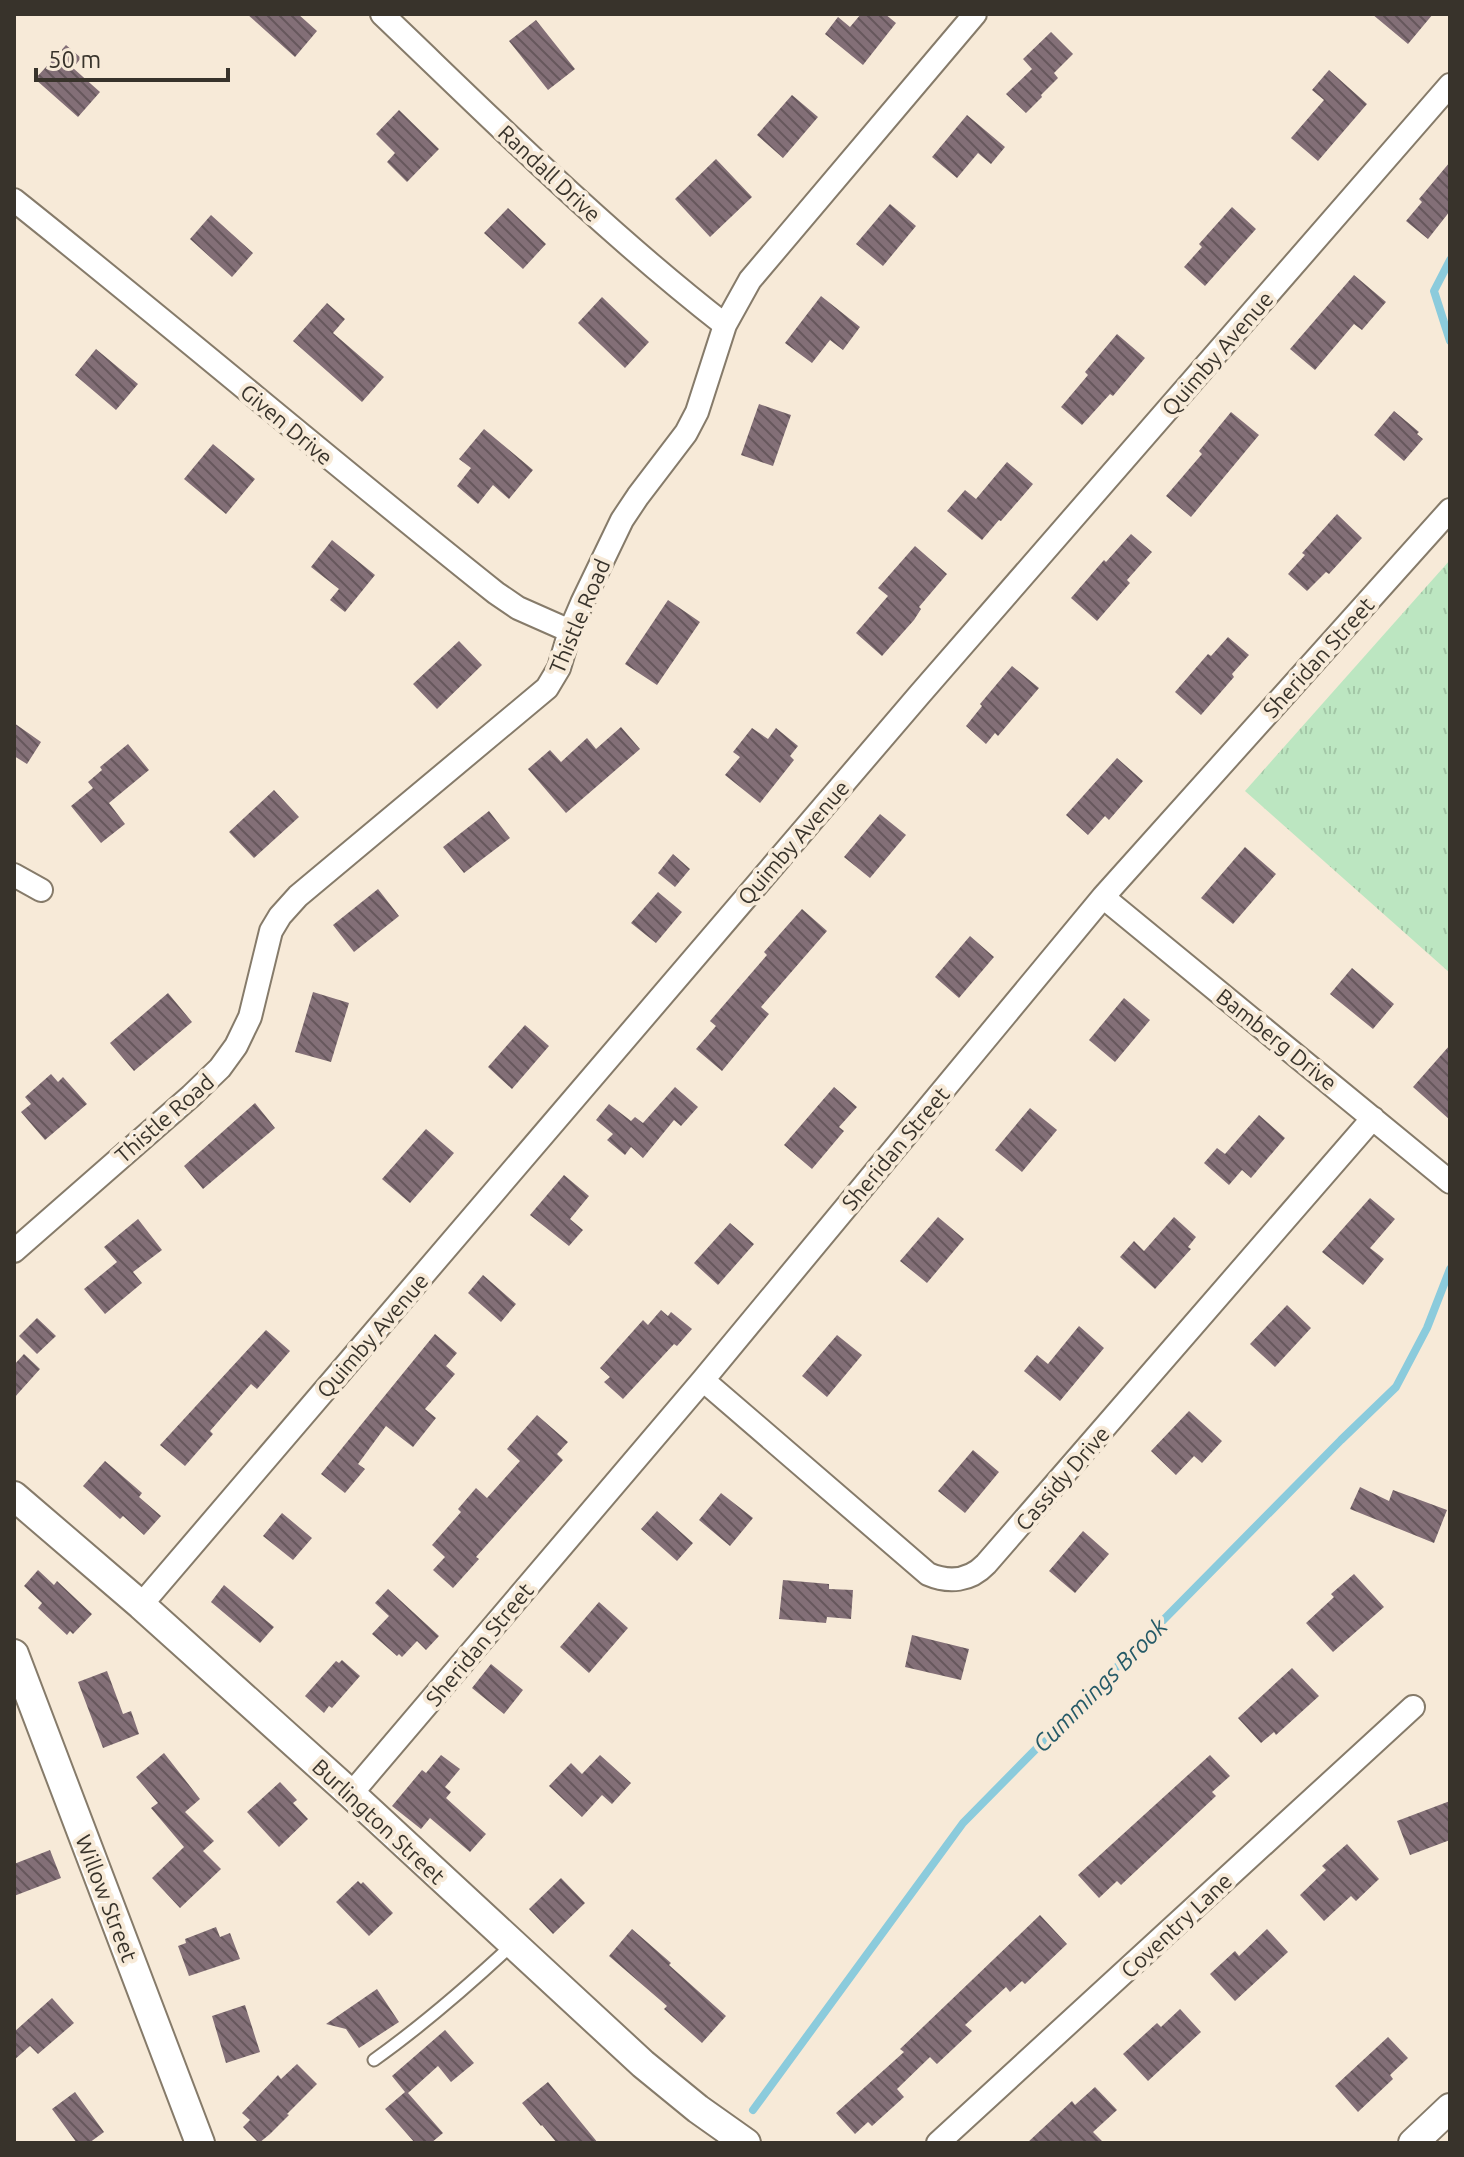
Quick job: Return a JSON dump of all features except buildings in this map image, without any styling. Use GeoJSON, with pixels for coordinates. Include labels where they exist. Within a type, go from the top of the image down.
{"type":"FeatureCollection","features":[{"type":"Feature","properties":{"kind":"street","name":"Randall Drive"},"geometry":{"type":"LineString","coordinates":[[382,14],[592,213],[725,325]]}},
{"type":"Feature","properties":{"kind":"street","name":"Thistle Road"},"geometry":{"type":"LineString","coordinates":[[14,1251],[220,1068],[236,1046],[250,1017],[268,939],[285,910],[315,880],[547,688],[559,668],[570,631],[622,520],[675,450],[697,412],[725,325],[750,280],[973,15]]}},
{"type":"Feature","properties":{"kind":"street","name":"Quimby Avenue"},"geometry":{"type":"LineString","coordinates":[[141,1605],[920,694],[1450,85]]}},
{"type":"Feature","properties":{"kind":"street","name":"Given Drive"},"geometry":{"type":"LineString","coordinates":[[14,200],[496,593],[518,608],[570,631]]}},
{"type":"Feature","properties":{"kind":"street","name":"Sheridan Street"},"geometry":{"type":"LineString","coordinates":[[351,1794],[703,1380],[1103,897],[1450,510]]}},
{"type":"Feature","properties":{"kind":"street"},"geometry":{"type":"LineString","coordinates":[[14,875],[41,890]]}},
{"type":"Feature","properties":{"kind":"street","name":"Bamberg Drive"},"geometry":{"type":"LineString","coordinates":[[1103,897],[1450,1182]]}},
{"type":"Feature","properties":{"kind":"street","name":"Cassidy Drive"},"geometry":{"type":"LineString","coordinates":[[703,1380],[928,1574],[951,1580],[967,1577],[986,1564],[1373,1118]]}},
{"type":"Feature","properties":{"kind":"street","name":"Burlington Street"},"geometry":{"type":"LineString","coordinates":[[14,1496],[141,1605],[351,1794],[643,2064],[746,2143]]}},
{"type":"Feature","properties":{"kind":"street","name":"Willow Street"},"geometry":{"type":"LineString","coordinates":[[14,1654],[200,2143]]}},
{"type":"Feature","properties":{"kind":"street","name":"Coventry Lane"},"geometry":{"type":"LineString","coordinates":[[938,2143],[1413,1707]]}},
{"type":"Feature","properties":{"kind":"street"},"geometry":{"type":"LineString","coordinates":[[1413,2143],[1450,2108]]}},
{"type":"Feature","properties":{"kind":"lane"},"geometry":{"type":"LineString","coordinates":[[374,2060],[417,2029],[512,1945]]}},
{"type":"Feature","properties":{"kind":"green space"},"geometry":{"type":"Polygon","coordinates":[[[1450,560],[1450,973],[1245,791],[1450,560]]]}},
{"type":"Feature","properties":{"kind":"waterway","name":"Cummings Brook"},"geometry":{"type":"LineString","coordinates":[[1450,260],[1434,291],[1450,341]]}},
{"type":"Feature","properties":{"kind":"waterway","name":"Cummings Brook"},"geometry":{"type":"LineString","coordinates":[[753,2110],[963,1823],[1396,1387],[1427,1328],[1450,1269]]}}]}
